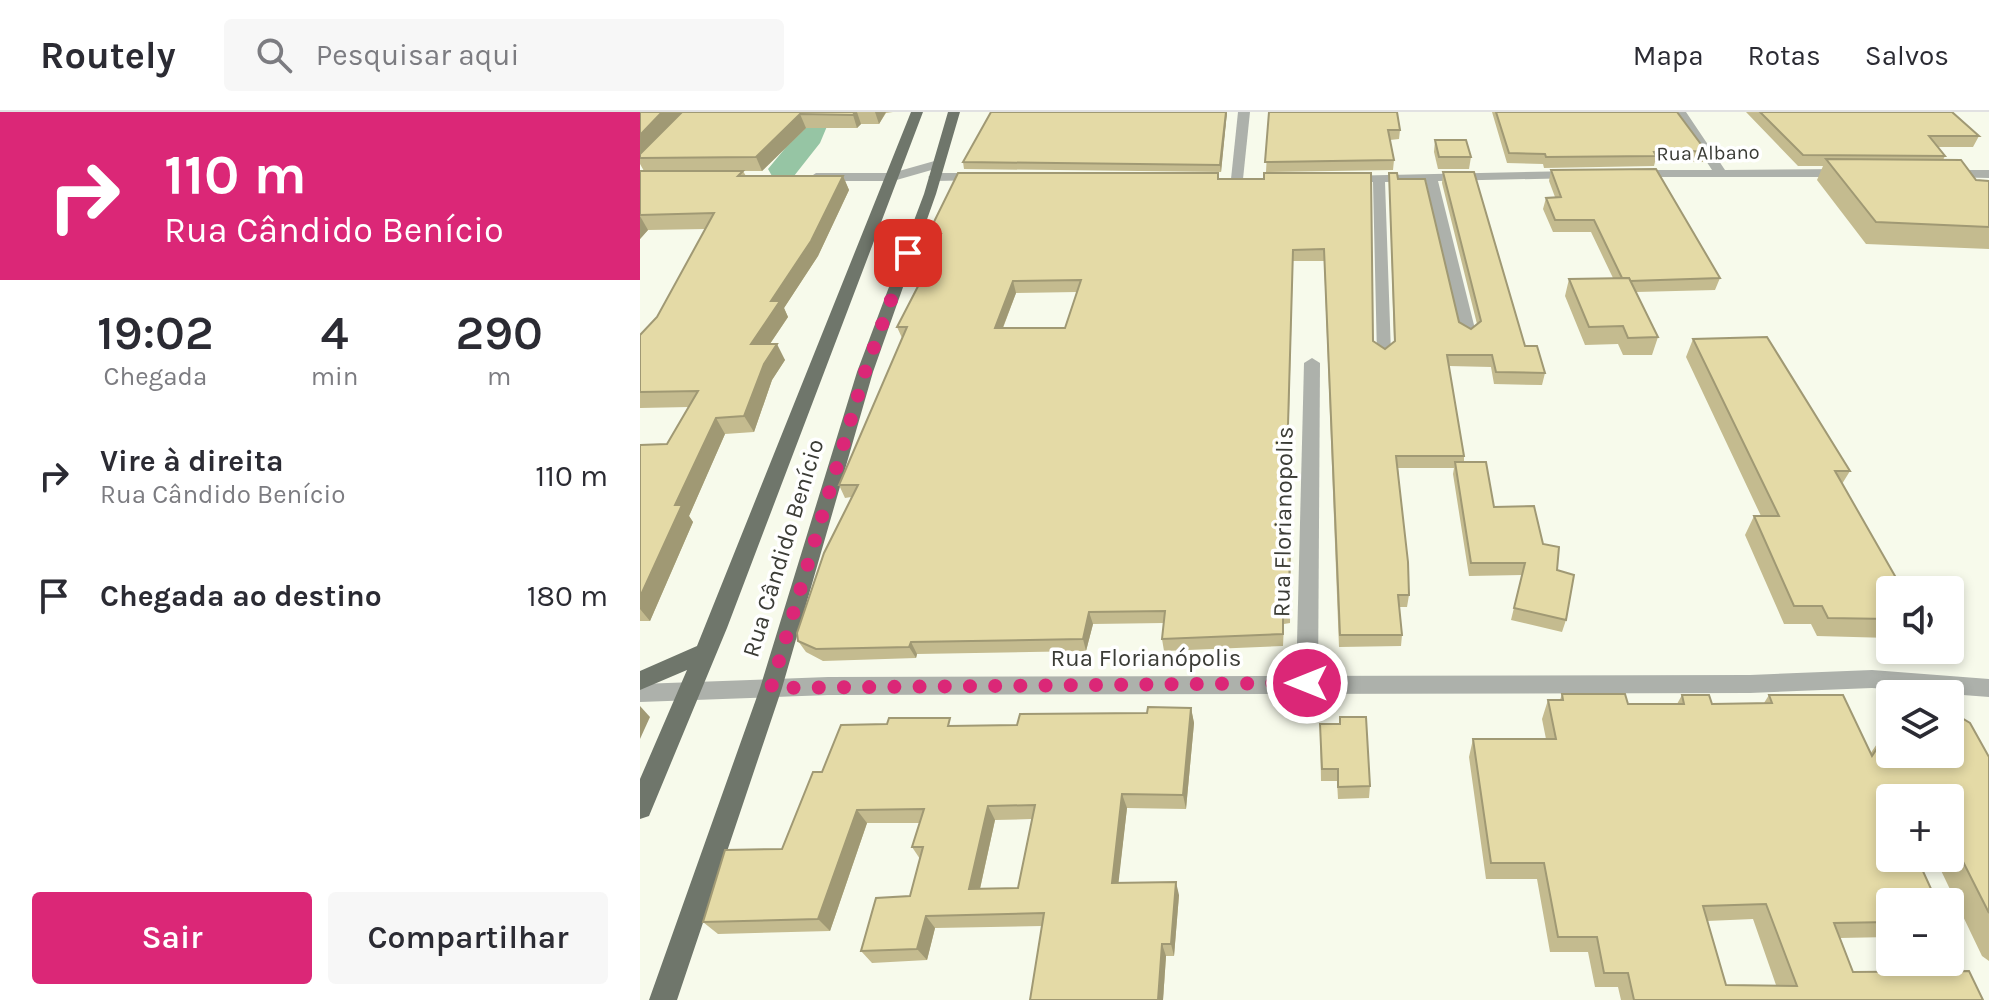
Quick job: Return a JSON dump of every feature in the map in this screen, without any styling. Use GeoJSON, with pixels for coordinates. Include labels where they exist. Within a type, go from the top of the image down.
{"type":"FeatureCollection","features":[{"type":"Feature","properties":{"kind":"main road","name":"Rua Cândido Benício"},"geometry":{"type":"LineString","coordinates":[[640,808],[706,652],[917,112]]}},
{"type":"Feature","properties":{"kind":"main road","name":"Rua Cândido Benício"},"geometry":{"type":"LineString","coordinates":[[663,1000],[771,688],[865,372],[954,112]]}},
{"type":"Feature","properties":{"kind":"main road"},"geometry":{"type":"LineString","coordinates":[[640,681],[706,652]]}},
{"type":"Feature","properties":{"kind":"street"},"geometry":{"type":"LineString","coordinates":[[1244,112],[1231,179],[1256,179]]}},
{"type":"Feature","properties":{"kind":"street"},"geometry":{"type":"LineString","coordinates":[[1680,112],[1720,172]]}},
{"type":"Feature","properties":{"kind":"street"},"geometry":{"type":"LineString","coordinates":[[809,177],[893,177],[936,170],[994,177]]}},
{"type":"Feature","properties":{"kind":"street","name":"Rua Albano"},"geometry":{"type":"LineString","coordinates":[[1621,174],[1862,173]]}},
{"type":"Feature","properties":{"kind":"street"},"geometry":{"type":"LineString","coordinates":[[1926,174],[1989,174]]}},
{"type":"Feature","properties":{"kind":"street"},"geometry":{"type":"LineString","coordinates":[[1333,179],[1589,175]]}},
{"type":"Feature","properties":{"kind":"street"},"geometry":{"type":"LineString","coordinates":[[1431,178],[1468,333]]}},
{"type":"Feature","properties":{"kind":"street"},"geometry":{"type":"LineString","coordinates":[[1379,179],[1383,353]]}},
{"type":"Feature","properties":{"kind":"street","name":"Rua Florianopolis"},"geometry":{"type":"LineString","coordinates":[[1307,683],[1312,363]]}},
{"type":"Feature","properties":{"kind":"street","name":"Rua Florianópolis"},"geometry":{"type":"LineString","coordinates":[[640,693],[771,688],[1307,683],[1750,684],[1872,679],[1989,688]]}},
{"type":"Feature","properties":{"kind":"building"},"geometry":{"type":"Polygon","coordinates":[[[640,112],[662,112],[640,135],[640,112]]]}},
{"type":"Feature","properties":{"kind":"building"},"geometry":{"type":"Polygon","coordinates":[[[682,112],[855,112],[853,115],[800,114],[756,157],[640,158],[640,154],[682,112]]]}},
{"type":"Feature","properties":{"kind":"building"},"geometry":{"type":"Polygon","coordinates":[[[991,112],[1226,112],[1220,165],[963,162],[991,112]]]}},
{"type":"Feature","properties":{"kind":"building"},"geometry":{"type":"Polygon","coordinates":[[[1269,112],[1397,112],[1400,130],[1388,130],[1394,160],[1265,162],[1269,112]]]}},
{"type":"Feature","properties":{"kind":"building"},"geometry":{"type":"Polygon","coordinates":[[[1496,112],[1677,112],[1706,151],[1654,152],[1656,156],[1546,157],[1545,154],[1509,153],[1496,112]]]}},
{"type":"Feature","properties":{"kind":"building"},"geometry":{"type":"Polygon","coordinates":[[[1760,112],[1952,112],[1979,136],[1929,136],[1945,156],[1803,155],[1760,112]]]}},
{"type":"Feature","properties":{"kind":"building"},"geometry":{"type":"Polygon","coordinates":[[[1435,140],[1466,140],[1471,157],[1439,157],[1435,140]]]}},
{"type":"Feature","properties":{"kind":"building"},"geometry":{"type":"Polygon","coordinates":[[[1826,159],[1961,160],[1976,180],[1989,181],[1989,227],[1876,222],[1826,159]]]}},
{"type":"Feature","properties":{"kind":"building"},"geometry":{"type":"Polygon","coordinates":[[[1656,169],[1720,278],[1630,281],[1629,278],[1622,278],[1594,220],[1555,220],[1546,198],[1561,197],[1551,170],[1656,169]]]}},
{"type":"Feature","properties":{"kind":"building"},"geometry":{"type":"Polygon","coordinates":[[[640,171],[743,171],[738,176],[843,176],[811,241],[771,301],[780,301],[751,344],[777,344],[764,364],[744,416],[716,418],[675,505],[682,505],[640,597],[640,445],[667,444],[698,391],[640,392],[640,335],[657,317],[714,213],[640,215],[640,171]]]}},
{"type":"Feature","properties":{"kind":"building"},"geometry":{"type":"Polygon","coordinates":[[[1443,172],[1474,172],[1525,346],[1537,346],[1545,373],[1496,372],[1492,355],[1447,355],[1464,456],[1396,456],[1408,562],[1409,595],[1398,595],[1402,635],[1340,635],[1324,249],[1293,250],[1285,530],[1290,530],[1289,612],[1283,612],[1283,634],[1162,639],[1165,611],[1089,612],[1083,639],[911,642],[909,647],[816,649],[798,641],[797,633],[824,553],[858,485],[839,485],[907,327],[897,327],[929,265],[925,265],[941,234],[928,234],[958,173],[1218,173],[1218,179],[1264,179],[1264,173],[1371,173],[1373,341],[1385,349],[1395,341],[1389,173],[1397,173],[1398,179],[1425,179],[1459,322],[1471,329],[1481,321],[1443,172]],[[1081,280],[1013,281],[995,328],[1065,328],[1081,280]]]}},
{"type":"Feature","properties":{"kind":"building"},"geometry":{"type":"Polygon","coordinates":[[[1629,278],[1658,337],[1628,338],[1623,326],[1589,327],[1569,279],[1629,278]]]}},
{"type":"Feature","properties":{"kind":"building"},"geometry":{"type":"Polygon","coordinates":[[[1767,337],[1850,471],[1835,471],[1895,576],[1876,576],[1876,619],[1828,618],[1822,606],[1794,606],[1754,516],[1779,516],[1693,339],[1767,337]]]}},
{"type":"Feature","properties":{"kind":"building"},"geometry":{"type":"Polygon","coordinates":[[[1455,462],[1486,462],[1494,507],[1534,506],[1543,544],[1559,547],[1557,570],[1574,575],[1566,620],[1514,608],[1525,563],[1471,563],[1455,462]]]}},
{"type":"Feature","properties":{"kind":"building"},"geometry":{"type":"Polygon","coordinates":[[[1562,694],[1625,694],[1628,704],[1684,704],[1682,695],[1709,695],[1712,704],[1772,703],[1769,695],[1843,695],[1872,756],[1876,750],[1876,768],[1964,768],[1964,719],[1970,723],[1989,757],[1989,913],[1964,864],[1964,784],[1876,784],[1876,872],[1923,872],[1931,888],[1876,888],[1876,922],[1834,923],[1853,972],[1876,972],[1876,976],[1964,976],[1964,971],[1969,971],[1983,1000],[1634,1000],[1628,973],[1604,973],[1597,937],[1558,937],[1544,863],[1491,863],[1473,739],[1556,739],[1548,700],[1563,700],[1562,694]],[[1766,904],[1703,906],[1726,985],[1797,986],[1766,904]]]}},
{"type":"Feature","properties":{"kind":"building"},"geometry":{"type":"Polygon","coordinates":[[[1148,707],[1191,708],[1183,795],[1122,794],[1112,883],[1176,882],[1171,944],[1162,944],[1158,1000],[1030,1000],[1044,913],[926,916],[917,949],[861,951],[876,898],[910,896],[923,847],[912,847],[924,809],[857,810],[818,919],[703,922],[725,850],[782,849],[813,772],[822,772],[841,725],[887,724],[889,718],[950,718],[948,726],[1017,725],[1020,714],[1147,713],[1148,707]],[[1035,805],[988,806],[969,889],[1018,888],[1035,805]]]}},
{"type":"Feature","properties":{"kind":"building"},"geometry":{"type":"Polygon","coordinates":[[[1340,717],[1366,717],[1370,786],[1338,787],[1338,769],[1322,769],[1320,724],[1340,724],[1340,717]]]}},
{"type":"Feature","properties":{"kind":"waterway"},"geometry":{"type":"LineString","coordinates":[[783,169],[805,143],[819,112]]}},
{"type":"Feature","properties":{"kind":"route"},"geometry":{"type":"LineString","coordinates":[[908,253],[865,372],[771,688],[1307,683]]}}]}
